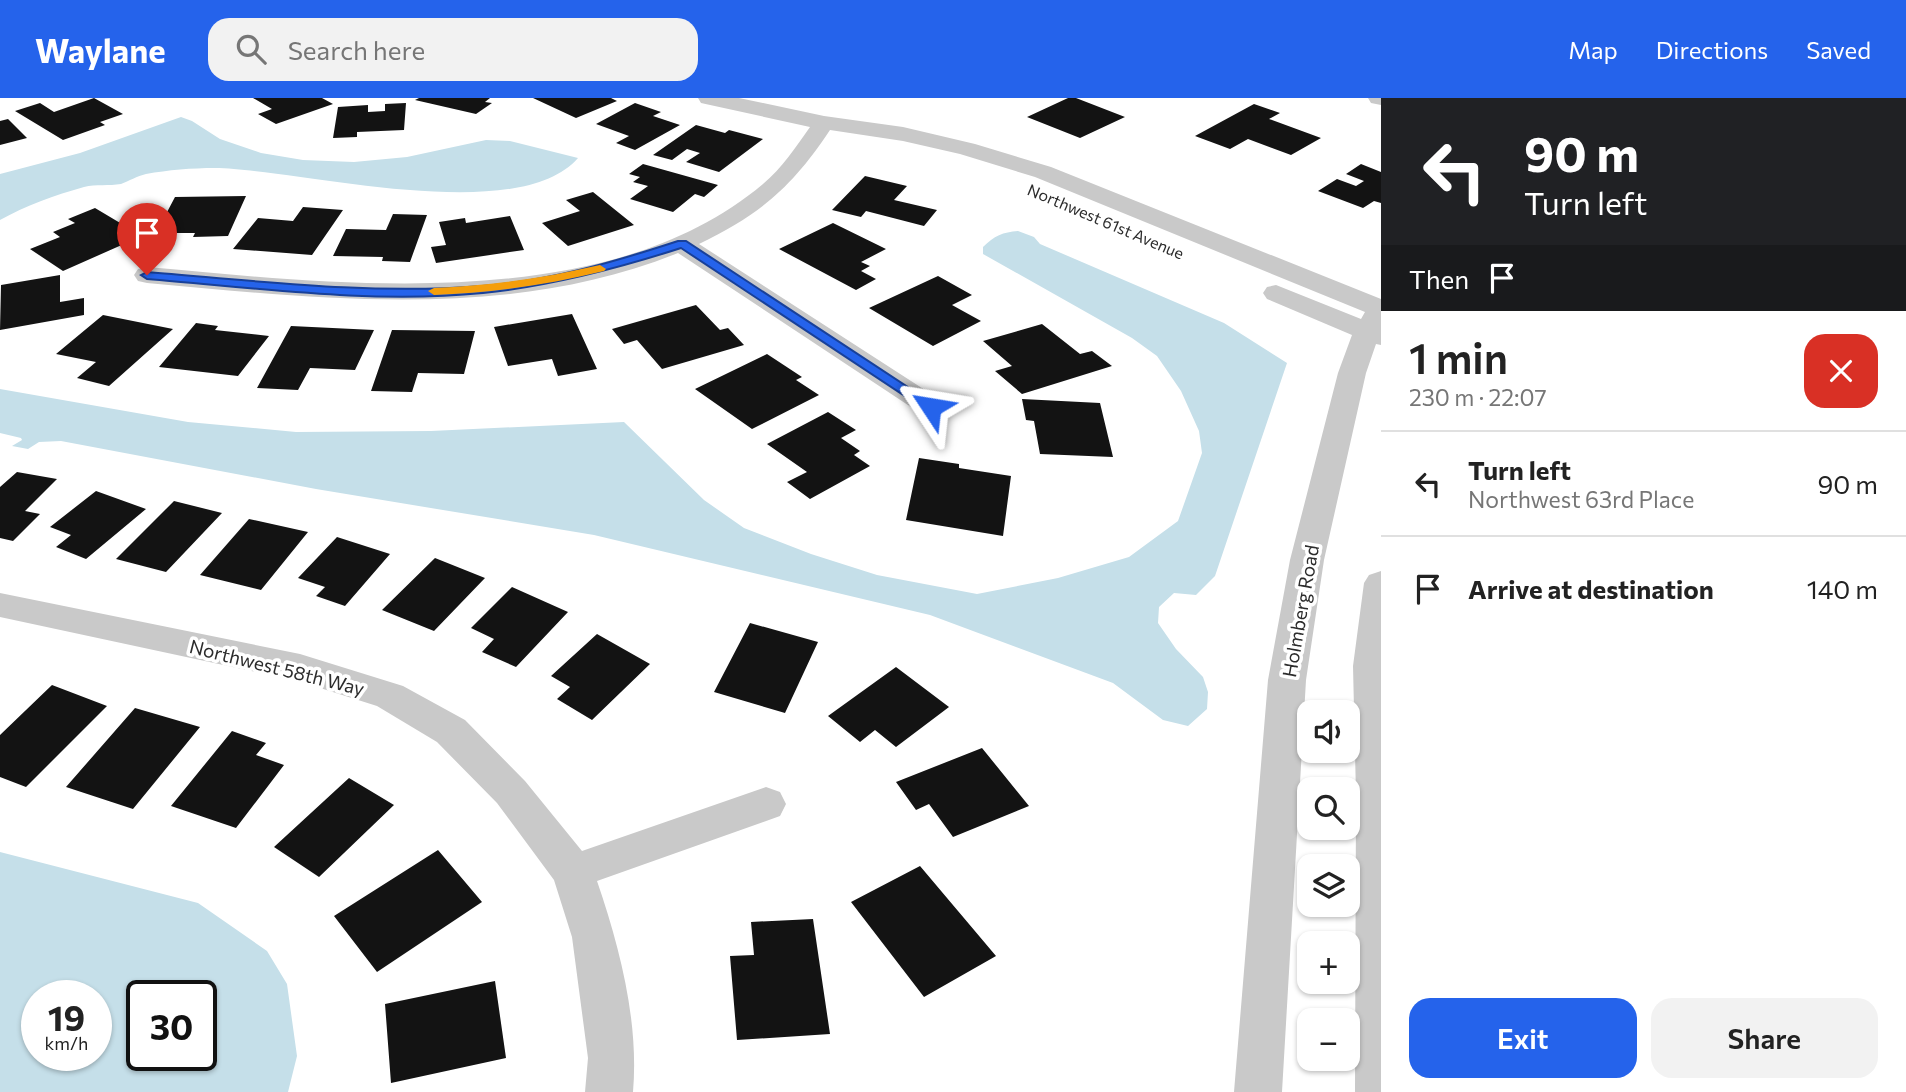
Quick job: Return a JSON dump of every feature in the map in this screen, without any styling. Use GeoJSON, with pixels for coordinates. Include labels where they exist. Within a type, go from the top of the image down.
{"type":"FeatureCollection","features":[{"type":"Feature","properties":{"kind":"street","name":"Northwest 61st Avenue"},"geometry":{"type":"LineString","coordinates":[[709,98],[824,123],[952,159],[1009,180],[1219,268]]}},
{"type":"Feature","properties":{"kind":"street","name":"Northwest 61st Avenue"},"geometry":{"type":"LineString","coordinates":[[824,123],[903,134],[967,149],[1043,172],[1378,319]]}},
{"type":"Feature","properties":{"kind":"street"},"geometry":{"type":"LineString","coordinates":[[147,275],[331,290],[406,292],[482,290],[618,265],[682,244],[734,215],[772,188],[802,154],[824,123]]}},
{"type":"Feature","properties":{"kind":"street"},"geometry":{"type":"LineString","coordinates":[[682,244],[931,407]]}},
{"type":"Feature","properties":{"kind":"street"},"geometry":{"type":"LineString","coordinates":[[1257,285],[1378,319]]}},
{"type":"Feature","properties":{"kind":"street","name":"Holmberg Road"},"geometry":{"type":"LineString","coordinates":[[1258,1092],[1287,680],[1307,560],[1352,373],[1378,319]]}},
{"type":"Feature","properties":{"kind":"street"},"geometry":{"type":"LineString","coordinates":[[1379,1092],[1376,795],[1371,666],[1381,583]]}},
{"type":"Feature","properties":{"kind":"street","name":"Northwest 58th Way"},"geometry":{"type":"LineString","coordinates":[[0,605],[300,668],[390,696],[451,731],[511,792],[573,872],[594,937],[612,1058],[608,1092]]}},
{"type":"Feature","properties":{"kind":"street"},"geometry":{"type":"LineString","coordinates":[[573,872],[766,804]]}},
{"type":"Feature","properties":{"kind":"water"},"geometry":{"type":"Polygon","coordinates":[[[181,117],[220,139],[261,153],[303,160],[354,162],[407,157],[486,140],[510,141],[578,158],[548,179],[507,189],[458,192],[405,190],[215,168],[171,170],[143,175],[121,184],[73,190],[0,220],[0,174],[80,153],[181,117]]]}},
{"type":"Feature","properties":{"kind":"water"},"geometry":{"type":"Polygon","coordinates":[[[1018,231],[1034,237],[1040,244],[1224,323],[1287,363],[1215,576],[1196,595],[1174,593],[1159,607],[1158,623],[1176,649],[1203,677],[1208,692],[1207,709],[1188,726],[1163,720],[1113,683],[930,615],[594,535],[316,489],[61,441],[39,442],[28,449],[12,446],[22,440],[21,438],[0,433],[0,389],[188,422],[296,432],[431,431],[624,422],[704,500],[744,528],[811,554],[877,575],[977,594],[1058,578],[1129,557],[1178,521],[1202,453],[1199,431],[1181,391],[1157,356],[1132,338],[983,254],[983,247],[995,237],[1018,231]]]}},
{"type":"Feature","properties":{"kind":"water"},"geometry":{"type":"Polygon","coordinates":[[[0,852],[198,903],[267,951],[287,984],[297,1056],[288,1092],[0,1092],[0,852]]]}},
{"type":"Feature","properties":{"kind":"building"},"geometry":{"type":"Polygon","coordinates":[[[94,98],[123,114],[100,122],[105,125],[63,140],[15,111],[40,103],[54,112],[94,98]]]}},
{"type":"Feature","properties":{"kind":"building"},"geometry":{"type":"Polygon","coordinates":[[[253,98],[322,98],[333,104],[276,124],[258,114],[272,109],[253,98]]]}},
{"type":"Feature","properties":{"kind":"building"},"geometry":{"type":"Polygon","coordinates":[[[490,98],[485,102],[492,103],[476,114],[415,100],[490,98]]]}},
{"type":"Feature","properties":{"kind":"building"},"geometry":{"type":"Polygon","coordinates":[[[533,98],[611,98],[617,101],[576,118],[533,98]]]}},
{"type":"Feature","properties":{"kind":"building"},"geometry":{"type":"Polygon","coordinates":[[[1068,98],[1076,98],[1125,117],[1080,138],[1027,117],[1068,98]]]}},
{"type":"Feature","properties":{"kind":"building"},"geometry":{"type":"Polygon","coordinates":[[[406,103],[404,130],[357,132],[357,137],[333,138],[338,107],[368,105],[368,112],[385,111],[385,104],[406,103]]]}},
{"type":"Feature","properties":{"kind":"building"},"geometry":{"type":"Polygon","coordinates":[[[635,103],[661,112],[653,116],[680,125],[635,150],[616,143],[629,136],[596,124],[635,103]]]}},
{"type":"Feature","properties":{"kind":"building"},"geometry":{"type":"Polygon","coordinates":[[[1254,104],[1280,113],[1269,119],[1321,138],[1291,155],[1248,139],[1230,149],[1195,136],[1254,104]]]}},
{"type":"Feature","properties":{"kind":"building"},"geometry":{"type":"Polygon","coordinates":[[[8,119],[27,138],[0,145],[0,121],[8,119]]]}},
{"type":"Feature","properties":{"kind":"building"},"geometry":{"type":"Polygon","coordinates":[[[696,125],[763,139],[719,172],[686,162],[700,153],[687,149],[672,160],[653,155],[696,125]]]}},
{"type":"Feature","properties":{"kind":"building"},"geometry":{"type":"Polygon","coordinates":[[[643,164],[718,185],[704,197],[695,194],[673,212],[630,199],[648,186],[633,182],[640,177],[629,174],[643,164]]]}},
{"type":"Feature","properties":{"kind":"building"},"geometry":{"type":"Polygon","coordinates":[[[1361,164],[1381,172],[1381,203],[1374,201],[1363,208],[1318,191],[1337,179],[1356,186],[1364,181],[1346,174],[1361,164]]]}},
{"type":"Feature","properties":{"kind":"building"},"geometry":{"type":"Polygon","coordinates":[[[865,176],[907,186],[894,200],[937,210],[924,226],[866,211],[861,217],[832,210],[865,176]]]}},
{"type":"Feature","properties":{"kind":"building"},"geometry":{"type":"Polygon","coordinates":[[[593,192],[634,225],[568,246],[542,223],[580,211],[566,200],[593,192]]]}},
{"type":"Feature","properties":{"kind":"building"},"geometry":{"type":"Polygon","coordinates":[[[246,196],[228,236],[193,237],[195,233],[156,233],[175,197],[246,196]]]}},
{"type":"Feature","properties":{"kind":"building"},"geometry":{"type":"Polygon","coordinates":[[[303,207],[343,210],[312,255],[233,249],[258,218],[293,221],[303,207]]]}},
{"type":"Feature","properties":{"kind":"building"},"geometry":{"type":"Polygon","coordinates":[[[95,208],[142,236],[63,271],[30,249],[60,237],[53,232],[75,223],[68,219],[95,208]]]}},
{"type":"Feature","properties":{"kind":"building"},"geometry":{"type":"Polygon","coordinates":[[[393,214],[427,215],[410,262],[382,261],[383,257],[333,256],[346,229],[386,230],[393,214]]]}},
{"type":"Feature","properties":{"kind":"building"},"geometry":{"type":"Polygon","coordinates":[[[510,216],[524,250],[436,263],[431,247],[446,245],[439,222],[465,218],[466,223],[510,216]]]}},
{"type":"Feature","properties":{"kind":"building"},"geometry":{"type":"Polygon","coordinates":[[[833,223],[886,249],[861,262],[870,266],[861,271],[876,279],[856,290],[779,249],[833,223]]]}},
{"type":"Feature","properties":{"kind":"building"},"geometry":{"type":"Polygon","coordinates":[[[60,275],[60,302],[84,298],[84,315],[0,330],[1,285],[60,275]]]}},
{"type":"Feature","properties":{"kind":"building"},"geometry":{"type":"Polygon","coordinates":[[[938,276],[972,295],[952,305],[981,321],[933,346],[869,308],[938,276]]]}},
{"type":"Feature","properties":{"kind":"building"},"geometry":{"type":"Polygon","coordinates":[[[696,305],[720,330],[728,328],[744,345],[662,369],[637,340],[624,344],[612,329],[696,305]]]}},
{"type":"Feature","properties":{"kind":"building"},"geometry":{"type":"Polygon","coordinates":[[[572,314],[597,369],[558,376],[552,359],[508,366],[494,327],[572,314]]]}},
{"type":"Feature","properties":{"kind":"building"},"geometry":{"type":"Polygon","coordinates":[[[103,315],[173,329],[109,386],[77,378],[96,362],[56,354],[103,315]]]}},
{"type":"Feature","properties":{"kind":"building"},"geometry":{"type":"Polygon","coordinates":[[[196,323],[218,326],[215,330],[269,336],[238,376],[159,367],[196,323]]]}},
{"type":"Feature","properties":{"kind":"building"},"geometry":{"type":"Polygon","coordinates":[[[1042,324],[1080,354],[1092,351],[1112,366],[1022,394],[995,371],[1012,366],[983,341],[1042,324]]]}},
{"type":"Feature","properties":{"kind":"building"},"geometry":{"type":"Polygon","coordinates":[[[291,326],[374,330],[355,370],[310,368],[298,390],[257,388],[291,326]]]}},
{"type":"Feature","properties":{"kind":"building"},"geometry":{"type":"Polygon","coordinates":[[[392,330],[475,331],[464,374],[418,373],[412,392],[371,391],[392,330]]]}},
{"type":"Feature","properties":{"kind":"building"},"geometry":{"type":"Polygon","coordinates":[[[767,354],[802,377],[796,380],[819,395],[752,429],[695,389],[767,354]]]}},
{"type":"Feature","properties":{"kind":"building"},"geometry":{"type":"Polygon","coordinates":[[[1022,399],[1100,403],[1113,457],[1040,454],[1034,421],[1026,420],[1022,399]]]}},
{"type":"Feature","properties":{"kind":"building"},"geometry":{"type":"Polygon","coordinates":[[[828,412],[856,430],[841,438],[860,451],[854,455],[870,466],[810,499],[787,482],[807,472],[767,444],[828,412]]]}},
{"type":"Feature","properties":{"kind":"building"},"geometry":{"type":"Polygon","coordinates":[[[919,458],[959,464],[959,468],[1011,476],[1003,536],[906,520],[919,458]]]}},
{"type":"Feature","properties":{"kind":"building"},"geometry":{"type":"Polygon","coordinates":[[[17,472],[57,479],[25,511],[40,514],[13,541],[0,538],[0,487],[17,472]]]}},
{"type":"Feature","properties":{"kind":"building"},"geometry":{"type":"Polygon","coordinates":[[[96,491],[146,509],[86,559],[56,547],[71,535],[50,527],[96,491]]]}},
{"type":"Feature","properties":{"kind":"building"},"geometry":{"type":"Polygon","coordinates":[[[174,501],[222,513],[166,572],[116,559],[174,501]]]}},
{"type":"Feature","properties":{"kind":"building"},"geometry":{"type":"Polygon","coordinates":[[[249,519],[308,532],[261,590],[200,575],[249,519]]]}},
{"type":"Feature","properties":{"kind":"building"},"geometry":{"type":"Polygon","coordinates":[[[337,537],[390,554],[345,606],[316,596],[325,587],[298,578],[337,537]]]}},
{"type":"Feature","properties":{"kind":"building"},"geometry":{"type":"Polygon","coordinates":[[[435,558],[485,578],[434,631],[382,610],[435,558]]]}},
{"type":"Feature","properties":{"kind":"building"},"geometry":{"type":"Polygon","coordinates":[[[512,587],[568,612],[516,667],[482,652],[494,639],[471,628],[512,587]]]}},
{"type":"Feature","properties":{"kind":"building"},"geometry":{"type":"Polygon","coordinates":[[[750,623],[818,642],[785,713],[714,692],[750,623]]]}},
{"type":"Feature","properties":{"kind":"building"},"geometry":{"type":"Polygon","coordinates":[[[597,634],[650,664],[592,720],[557,699],[570,687],[551,676],[597,634]]]}},
{"type":"Feature","properties":{"kind":"building"},"geometry":{"type":"Polygon","coordinates":[[[896,667],[949,707],[896,747],[875,730],[860,742],[828,716],[896,667]]]}},
{"type":"Feature","properties":{"kind":"building"},"geometry":{"type":"Polygon","coordinates":[[[52,685],[107,706],[26,787],[0,777],[0,735],[52,685]]]}},
{"type":"Feature","properties":{"kind":"building"},"geometry":{"type":"Polygon","coordinates":[[[135,708],[200,727],[133,809],[66,787],[135,708]]]}},
{"type":"Feature","properties":{"kind":"building"},"geometry":{"type":"Polygon","coordinates":[[[232,731],[266,743],[256,755],[284,765],[236,828],[171,806],[232,731]]]}},
{"type":"Feature","properties":{"kind":"building"},"geometry":{"type":"Polygon","coordinates":[[[982,748],[1029,806],[953,837],[929,804],[916,810],[896,782],[982,748]]]}},
{"type":"Feature","properties":{"kind":"building"},"geometry":{"type":"Polygon","coordinates":[[[349,778],[394,805],[319,877],[274,847],[349,778]]]}},
{"type":"Feature","properties":{"kind":"building"},"geometry":{"type":"Polygon","coordinates":[[[438,850],[482,902],[377,972],[334,916],[438,850]]]}},
{"type":"Feature","properties":{"kind":"building"},"geometry":{"type":"Polygon","coordinates":[[[920,866],[996,956],[924,997],[851,902],[920,866]]]}},
{"type":"Feature","properties":{"kind":"building"},"geometry":{"type":"Polygon","coordinates":[[[813,919],[830,1034],[737,1040],[730,956],[754,955],[751,922],[813,919]]]}},
{"type":"Feature","properties":{"kind":"building"},"geometry":{"type":"Polygon","coordinates":[[[495,981],[506,1058],[391,1083],[385,1004],[495,981]]]}},
{"type":"Feature","properties":{"kind":"slow traffic"},"geometry":{"type":"LineString","coordinates":[[434,291],[482,290],[600,269]]}},
{"type":"Feature","properties":{"kind":"route"},"geometry":{"type":"LineString","coordinates":[[147,275],[331,290],[482,290],[618,265],[682,244],[931,407]]}}]}
